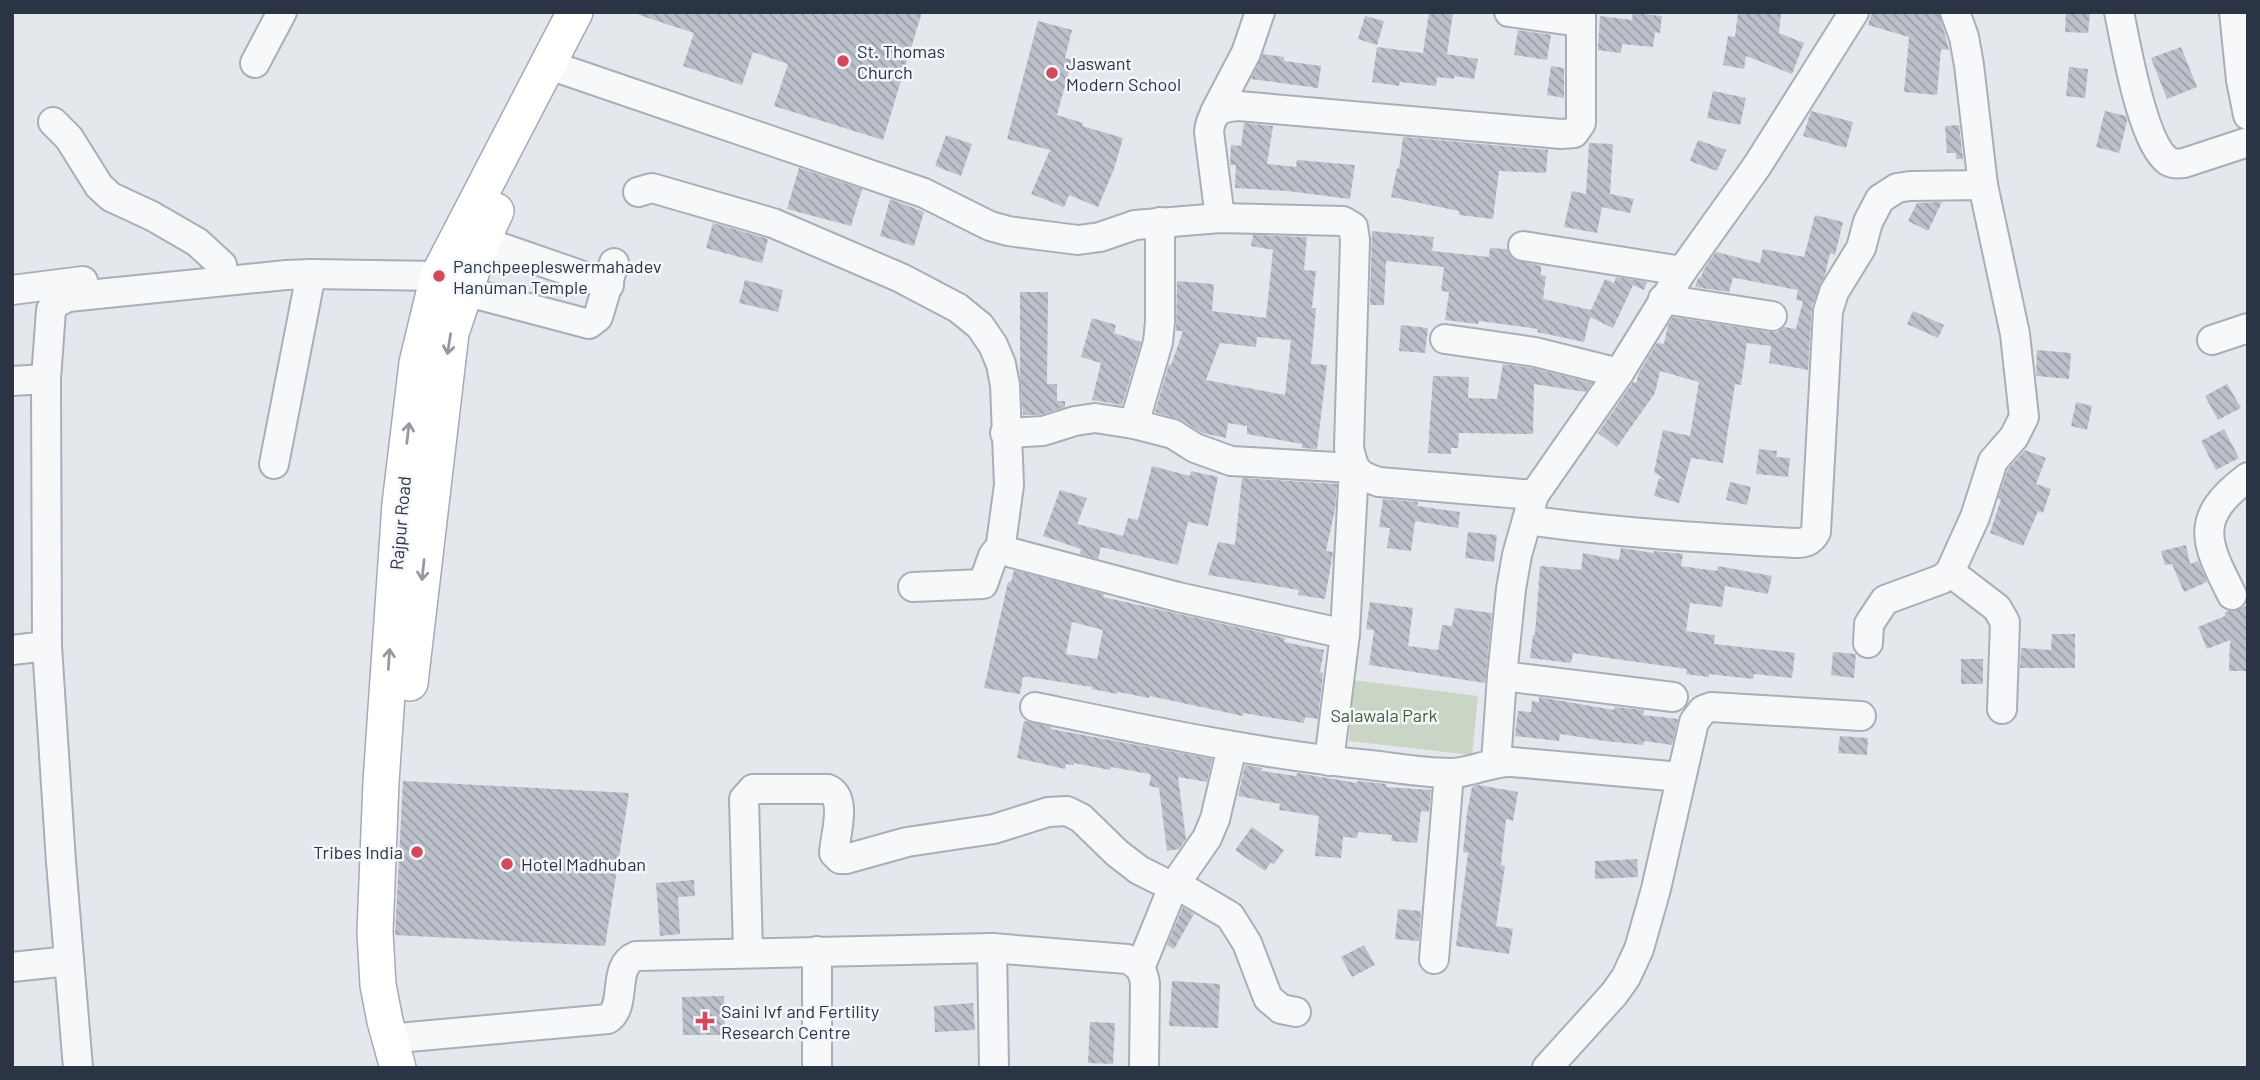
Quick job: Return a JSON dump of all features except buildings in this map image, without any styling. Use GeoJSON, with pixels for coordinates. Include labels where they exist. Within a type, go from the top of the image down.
{"type":"FeatureCollection","features":[{"type":"Feature","properties":{"kind":"main road","name":"Rajpur Road"},"geometry":{"type":"LineString","coordinates":[[408,1057],[384,1021],[378,985],[375,932],[400,504],[417,363],[575,12]]}},
{"type":"Feature","properties":{"kind":"main road","name":"Rajpur Road"},"geometry":{"type":"LineString","coordinates":[[451,284],[482,242],[592,12]]}},
{"type":"Feature","properties":{"kind":"street"},"geometry":{"type":"LineString","coordinates":[[255,62],[282,12]]}},
{"type":"Feature","properties":{"kind":"street"},"geometry":{"type":"LineString","coordinates":[[1220,218],[1209,132],[1210,121],[1246,53],[1260,12]]}},
{"type":"Feature","properties":{"kind":"street"},"geometry":{"type":"LineString","coordinates":[[1215,112],[1223,107],[1239,106],[1570,134],[1578,129],[1581,123],[1580,17],[1509,12]]}},
{"type":"Feature","properties":{"kind":"street"},"geometry":{"type":"LineString","coordinates":[[1496,763],[1513,578],[1530,507],[1619,373],[1663,299],[1757,166],[1854,12]]}},
{"type":"Feature","properties":{"kind":"street"},"geometry":{"type":"LineString","coordinates":[[1868,643],[1869,624],[1885,600],[1942,579],[1950,572],[1975,517],[1993,461],[2014,437],[2024,417],[2009,299],[1983,185],[1969,65],[1964,37],[1955,12]]}},
{"type":"Feature","properties":{"kind":"street"},"geometry":{"type":"LineString","coordinates":[[2119,12],[2135,87],[2152,139],[2168,161],[2175,164],[2184,163],[2247,138],[2234,12]]}},
{"type":"Feature","properties":{"kind":"street"},"geometry":{"type":"LineString","coordinates":[[564,70],[925,193],[990,226],[1027,234],[1088,240],[1135,225],[1220,218],[1343,221],[1353,227],[1355,240],[1349,448],[1354,468],[1345,634],[1329,761]]}},
{"type":"Feature","properties":{"kind":"street"},"geometry":{"type":"LineString","coordinates":[[53,122],[69,138],[99,186],[111,197],[152,216],[197,242],[222,265]]}},
{"type":"Feature","properties":{"kind":"street"},"geometry":{"type":"LineString","coordinates":[[1005,433],[1043,431],[1083,418],[1134,424],[1173,435],[1208,454],[1231,461],[1354,468],[1363,478],[1378,482],[1530,507],[1593,529],[1804,543],[1812,539],[1816,532],[1828,311],[1834,292],[1861,248],[1874,208],[1880,199],[1897,188],[1983,185]]}},
{"type":"Feature","properties":{"kind":"street"},"geometry":{"type":"LineString","coordinates":[[638,192],[652,188],[773,223],[901,278],[958,308],[980,326],[993,345],[1001,364],[1005,385],[1009,485],[1000,551],[993,556],[983,584],[913,587]]}},
{"type":"Feature","properties":{"kind":"street"},"geometry":{"type":"LineString","coordinates":[[1134,424],[1158,342],[1160,222]]}},
{"type":"Feature","properties":{"kind":"street"},"geometry":{"type":"LineString","coordinates":[[78,1068],[47,646],[46,379],[51,310],[61,298],[298,274],[451,284],[589,324],[598,317],[611,274],[482,242]]}},
{"type":"Feature","properties":{"kind":"street"},"geometry":{"type":"LineString","coordinates":[[1523,246],[1682,271]]}},
{"type":"Feature","properties":{"kind":"street"},"geometry":{"type":"LineString","coordinates":[[12,290],[262,260],[298,274]]}},
{"type":"Feature","properties":{"kind":"street"},"geometry":{"type":"LineString","coordinates":[[274,464],[298,274]]}},
{"type":"Feature","properties":{"kind":"street"},"geometry":{"type":"LineString","coordinates":[[1663,299],[1772,316]]}},
{"type":"Feature","properties":{"kind":"street"},"geometry":{"type":"LineString","coordinates":[[2212,341],[2248,328]]}},
{"type":"Feature","properties":{"kind":"street"},"geometry":{"type":"LineString","coordinates":[[1445,338],[1535,352],[1619,373]]}},
{"type":"Feature","properties":{"kind":"street"},"geometry":{"type":"LineString","coordinates":[[12,381],[46,379]]}},
{"type":"Feature","properties":{"kind":"street"},"geometry":{"type":"LineString","coordinates":[[2232,595],[2210,548],[2209,521],[2215,509],[2248,477]]}},
{"type":"Feature","properties":{"kind":"street"},"geometry":{"type":"LineString","coordinates":[[1000,551],[1178,597],[1345,634]]}},
{"type":"Feature","properties":{"kind":"street"},"geometry":{"type":"LineString","coordinates":[[1950,572],[1997,608],[2005,622],[2003,709]]}},
{"type":"Feature","properties":{"kind":"street"},"geometry":{"type":"LineString","coordinates":[[12,650],[47,646]]}},
{"type":"Feature","properties":{"kind":"street"},"geometry":{"type":"LineString","coordinates":[[1502,676],[1673,696]]}},
{"type":"Feature","properties":{"kind":"street"},"geometry":{"type":"LineString","coordinates":[[1035,707],[1232,747],[1329,761],[1449,773],[1512,762],[1681,776]]}},
{"type":"Feature","properties":{"kind":"street"},"geometry":{"type":"LineString","coordinates":[[1547,1068],[1614,994],[1626,977],[1639,949],[1656,889],[1694,722],[1703,710],[1711,708],[1861,716]]}},
{"type":"Feature","properties":{"kind":"street"},"geometry":{"type":"LineString","coordinates":[[1140,968],[1173,887],[1207,838],[1232,747]]}},
{"type":"Feature","properties":{"kind":"street"},"geometry":{"type":"LineString","coordinates":[[1434,959],[1449,773]]}},
{"type":"Feature","properties":{"kind":"street"},"geometry":{"type":"LineString","coordinates":[[748,952],[744,799],[754,789],[834,791],[839,803],[834,853],[840,859],[907,842],[994,829],[1048,812],[1067,811],[1081,818],[1139,870],[1173,887],[1186,890],[1230,916],[1247,943],[1268,998],[1281,1009],[1296,1012]]}},
{"type":"Feature","properties":{"kind":"street"},"geometry":{"type":"LineString","coordinates":[[408,1057],[608,1019],[616,1010],[624,966],[629,959],[643,955],[992,948],[1127,959],[1140,968],[1145,983],[1144,1068]]}},
{"type":"Feature","properties":{"kind":"street"},"geometry":{"type":"LineString","coordinates":[[992,948],[994,1068]]}},
{"type":"Feature","properties":{"kind":"street"},"geometry":{"type":"LineString","coordinates":[[817,951],[817,1068]]}},
{"type":"Feature","properties":{"kind":"street"},"geometry":{"type":"LineString","coordinates":[[12,967],[69,961]]}},
{"type":"Feature","properties":{"kind":"green space","name":"Salawala Park"},"geometry":{"type":"Polygon","coordinates":[[[1353,680],[1478,696],[1472,755],[1349,741],[1353,680]]]}},
{"type":"Feature","properties":{"kind":"place","name":"St. Thomas Church"},"geometry":{"type":"Point","coordinates":[843,61]}},
{"type":"Feature","properties":{"kind":"place","name":"Jaswant Modern School"},"geometry":{"type":"Point","coordinates":[1052,73]}},
{"type":"Feature","properties":{"kind":"place","name":"Panchpeepleswermahadev Hanuman Temple"},"geometry":{"type":"Point","coordinates":[439,276]}},
{"type":"Feature","properties":{"kind":"place","name":"Tribes India"},"geometry":{"type":"Point","coordinates":[417,852]}},
{"type":"Feature","properties":{"kind":"place","name":"Hotel Madhuban"},"geometry":{"type":"Point","coordinates":[507,864]}},
{"type":"Feature","properties":{"kind":"place","name":"Saini Ivf and Fertility Research Centre"},"geometry":{"type":"Point","coordinates":[705,1021]}}]}
